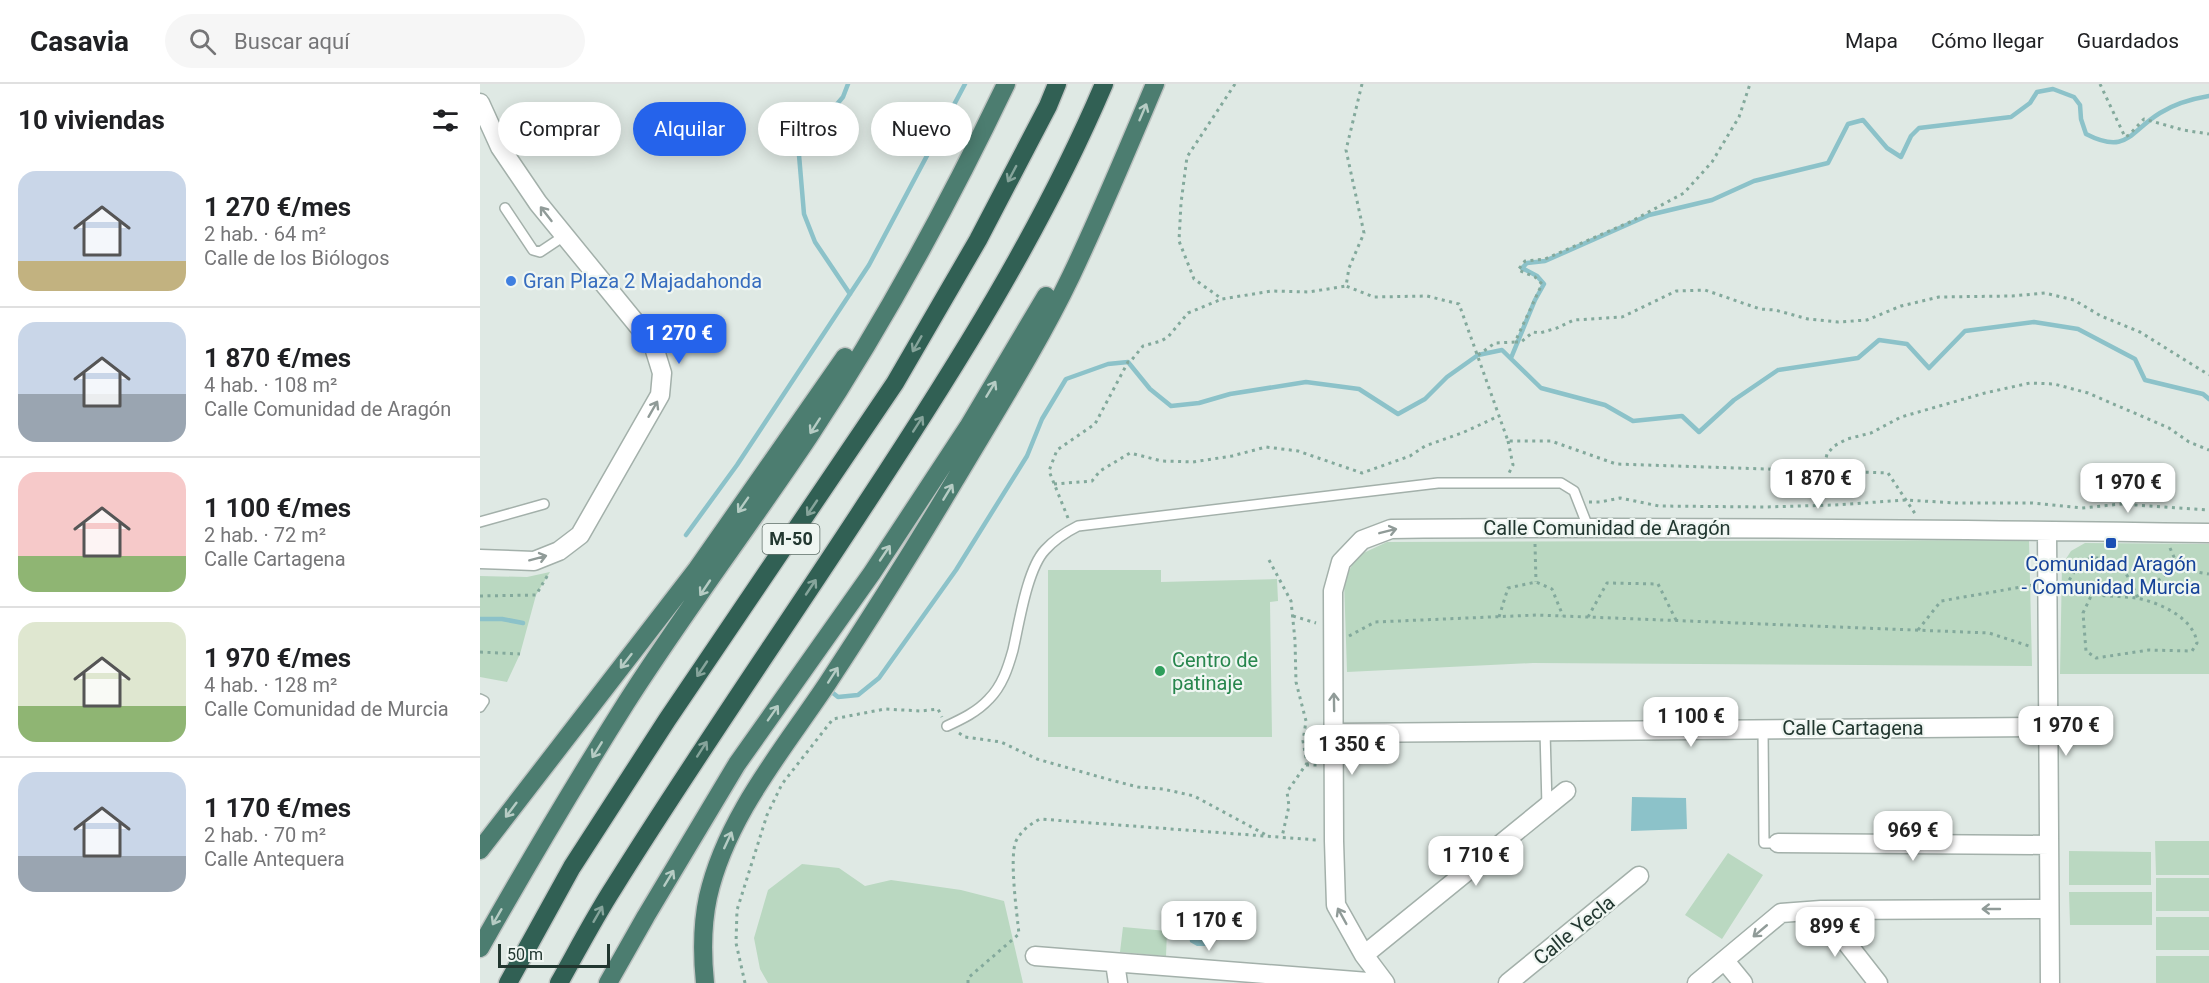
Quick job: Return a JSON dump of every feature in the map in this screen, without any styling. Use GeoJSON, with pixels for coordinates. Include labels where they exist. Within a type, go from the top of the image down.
{"type":"FeatureCollection","features":[{"type":"Feature","properties":{"kind":"highway"},"geometry":{"type":"LineString","coordinates":[[480,948],[542,839],[627,701],[811,433],[867,345],[947,204],[1006,84]]}},
{"type":"Feature","properties":{"kind":"highway","name":"M-50"},"geometry":{"type":"LineString","coordinates":[[508,983],[572,867],[667,720],[895,384],[978,240],[1048,106],[1057,84]]}},
{"type":"Feature","properties":{"kind":"highway","name":"M-50"},"geometry":{"type":"LineString","coordinates":[[559,983],[613,889],[700,752],[938,394],[1018,261],[1104,84]]}},
{"type":"Feature","properties":{"kind":"highway"},"geometry":{"type":"LineString","coordinates":[[705,983],[702,957],[703,927],[708,896],[728,838],[763,779],[886,593],[990,421],[1070,277],[1155,84]]}},
{"type":"Feature","properties":{"kind":"highway"},"geometry":{"type":"LineString","coordinates":[[608,983],[737,764],[872,573],[968,427],[1058,278],[1132,140]]}},
{"type":"Feature","properties":{"kind":"highway"},"geometry":{"type":"LineString","coordinates":[[480,850],[697,569],[931,232]]}},
{"type":"Feature","properties":{"kind":"street"},"geometry":{"type":"LineString","coordinates":[[480,103],[500,147],[538,203],[653,344],[662,374],[660,395],[580,535],[559,551],[534,561],[480,559]]}},
{"type":"Feature","properties":{"kind":"street","name":"Calle Comunidad de Aragón"},"geometry":{"type":"LineString","coordinates":[[1334,621],[1333,591],[1341,562],[1362,540],[1390,529],[1926,528],[2209,533]]}},
{"type":"Feature","properties":{"kind":"street"},"geometry":{"type":"LineString","coordinates":[[2048,531],[2050,983]]}},
{"type":"Feature","properties":{"kind":"street"},"geometry":{"type":"LineString","coordinates":[[1334,621],[1336,905],[1364,955],[1383,983]]}},
{"type":"Feature","properties":{"kind":"street","name":"Calle Cartagena"},"geometry":{"type":"LineString","coordinates":[[1335,733],[2048,727]]}},
{"type":"Feature","properties":{"kind":"street"},"geometry":{"type":"LineString","coordinates":[[1364,955],[1566,790]]}},
{"type":"Feature","properties":{"kind":"street"},"geometry":{"type":"LineString","coordinates":[[1778,843],[2049,845]]}},
{"type":"Feature","properties":{"kind":"street","name":"Calle Yecla"},"geometry":{"type":"LineString","coordinates":[[1508,983],[1639,876]]}},
{"type":"Feature","properties":{"kind":"street"},"geometry":{"type":"LineString","coordinates":[[1697,983],[1781,913],[1821,910],[2049,909]]}},
{"type":"Feature","properties":{"kind":"street"},"geometry":{"type":"LineString","coordinates":[[1821,910],[1878,983]]}},
{"type":"Feature","properties":{"kind":"street"},"geometry":{"type":"LineString","coordinates":[[1035,956],[1383,983]]}},
{"type":"Feature","properties":{"kind":"street"},"geometry":{"type":"LineString","coordinates":[[1725,961],[1743,983]]}},
{"type":"Feature","properties":{"kind":"street"},"geometry":{"type":"LineString","coordinates":[[1115,963],[1118,983]]}},
{"type":"Feature","properties":{"kind":"lane"},"geometry":{"type":"LineString","coordinates":[[505,208],[533,250],[540,252],[564,236]]}},
{"type":"Feature","properties":{"kind":"lane"},"geometry":{"type":"LineString","coordinates":[[947,726],[976,711],[991,698],[999,686],[1008,668],[1034,571],[1043,551],[1060,536],[1078,526],[1438,483],[1561,483],[1574,491],[1588,527]]}},
{"type":"Feature","properties":{"kind":"lane"},"geometry":{"type":"LineString","coordinates":[[480,522],[544,504]]}},
{"type":"Feature","properties":{"kind":"lane"},"geometry":{"type":"LineString","coordinates":[[480,699],[483,701],[480,707]]}},
{"type":"Feature","properties":{"kind":"lane"},"geometry":{"type":"LineString","coordinates":[[1763,729],[1764,843],[1778,843]]}},
{"type":"Feature","properties":{"kind":"lane"},"geometry":{"type":"LineString","coordinates":[[1545,731],[1547,806]]}},
{"type":"Feature","properties":{"kind":"path"},"geometry":{"type":"LineString","coordinates":[[1222,298],[1194,279],[1179,241],[1180,222],[1187,157],[1235,84]]}},
{"type":"Feature","properties":{"kind":"path"},"geometry":{"type":"LineString","coordinates":[[1346,286],[1349,268],[1364,233],[1346,150],[1362,84]]}},
{"type":"Feature","properties":{"kind":"path"},"geometry":{"type":"LineString","coordinates":[[1515,342],[1542,284],[1535,277],[1518,270],[1525,261],[1545,259],[1630,222],[1684,193],[1712,162],[1739,117],[1750,84]]}},
{"type":"Feature","properties":{"kind":"path"},"geometry":{"type":"LineString","coordinates":[[2100,84],[2125,137],[2144,119],[2183,130],[2209,134]]}},
{"type":"Feature","properties":{"kind":"path"},"geometry":{"type":"LineString","coordinates":[[1073,528],[1049,471],[1057,450],[1095,424],[1128,362],[1143,346],[1168,337],[1188,313],[1222,298],[1272,291],[1309,292],[1346,286],[1374,297],[1427,296],[1459,304],[1508,441],[1513,465],[1505,483]]}},
{"type":"Feature","properties":{"kind":"path"},"geometry":{"type":"LineString","coordinates":[[1478,355],[1495,343],[1521,342],[1533,332],[1540,333],[1574,320],[1622,317],[1676,291],[1705,290],[1760,309],[1775,310],[1808,319],[1838,321],[1867,320],[1901,306],[1939,297],[2012,296],[2045,292],[2074,300],[2101,316],[2140,332],[2209,375]]}},
{"type":"Feature","properties":{"kind":"path"},"geometry":{"type":"LineString","coordinates":[[1823,472],[1827,454],[1834,446],[1847,439],[1871,434],[1901,417],[2030,383],[2054,384],[2088,393],[2169,428],[2189,442],[2209,450]]}},
{"type":"Feature","properties":{"kind":"path"},"geometry":{"type":"LineString","coordinates":[[1054,484],[1092,481],[1100,471],[1130,453],[1162,461],[1193,462],[1232,456],[1266,447],[1298,451],[1362,472],[1410,456],[1425,446],[1462,433],[1499,416]]}},
{"type":"Feature","properties":{"kind":"path"},"geometry":{"type":"LineString","coordinates":[[1508,441],[1551,441],[1616,464],[1888,473],[1926,528]]}},
{"type":"Feature","properties":{"kind":"path"},"geometry":{"type":"LineString","coordinates":[[1578,501],[1600,502],[1620,498],[1659,506],[1764,507],[1835,506],[1906,500],[1956,503],[2032,503],[2082,508],[2121,504],[2209,510]]}},
{"type":"Feature","properties":{"kind":"path"},"geometry":{"type":"LineString","coordinates":[[1535,527],[1536,582]]}},
{"type":"Feature","properties":{"kind":"path"},"geometry":{"type":"LineString","coordinates":[[2169,532],[2171,551],[2180,571]]}},
{"type":"Feature","properties":{"kind":"path"},"geometry":{"type":"LineString","coordinates":[[1269,560],[1291,601],[1296,682],[1306,721],[1303,741],[1307,764],[1287,792],[1289,806],[1282,838]]}},
{"type":"Feature","properties":{"kind":"path"},"geometry":{"type":"LineString","coordinates":[[480,596],[536,595],[550,572]]}},
{"type":"Feature","properties":{"kind":"path"},"geometry":{"type":"LineString","coordinates":[[1499,617],[1508,588],[1536,582],[1552,590],[1563,616]]}},
{"type":"Feature","properties":{"kind":"path"},"geometry":{"type":"LineString","coordinates":[[1588,617],[1607,583],[1658,584],[1677,620]]}},
{"type":"Feature","properties":{"kind":"path"},"geometry":{"type":"LineString","coordinates":[[2067,584],[2092,594],[2138,598],[2158,604],[2181,618],[2196,632],[2197,643],[2192,651],[2149,650],[2096,658],[2086,651],[2083,614],[2092,594]]}},
{"type":"Feature","properties":{"kind":"path"},"geometry":{"type":"LineString","coordinates":[[1293,616],[1314,623],[1334,621]]}},
{"type":"Feature","properties":{"kind":"path"},"geometry":{"type":"LineString","coordinates":[[1334,644],[1375,622],[1563,616],[1989,633],[2048,652]]}},
{"type":"Feature","properties":{"kind":"path"},"geometry":{"type":"LineString","coordinates":[[480,652],[520,654]]}},
{"type":"Feature","properties":{"kind":"path"},"geometry":{"type":"LineString","coordinates":[[745,983],[736,943],[737,910],[766,816],[782,784],[832,719],[885,709],[921,711],[938,709],[947,726],[965,737],[1002,742],[1037,759],[1138,787],[1163,789],[1194,796],[1270,837]]}},
{"type":"Feature","properties":{"kind":"path"},"geometry":{"type":"LineString","coordinates":[[968,983],[968,978],[1019,934],[1014,866],[1015,843],[1025,828],[1040,819],[1334,841]]}},
{"type":"Feature","properties":{"kind":"green space"},"geometry":{"type":"Polygon","coordinates":[[[2029,540],[2032,666],[1533,663],[1347,672],[1344,580],[1357,556],[1387,542],[2029,540]]]}},
{"type":"Feature","properties":{"kind":"green space"},"geometry":{"type":"Polygon","coordinates":[[[2085,543],[2209,544],[2209,674],[2060,674],[2062,565],[2071,551],[2085,543]]]}},
{"type":"Feature","properties":{"kind":"green space","name":"Centro de patinaje"},"geometry":{"type":"Polygon","coordinates":[[[1048,570],[1161,570],[1161,582],[1277,579],[1278,601],[1270,602],[1272,737],[1048,737],[1048,570]]]}},
{"type":"Feature","properties":{"kind":"green space"},"geometry":{"type":"Polygon","coordinates":[[[550,572],[536,595],[520,654],[507,682],[480,677],[480,576],[527,577],[550,572]]]}},
{"type":"Feature","properties":{"kind":"green space"},"geometry":{"type":"Polygon","coordinates":[[[2155,841],[2209,841],[2209,875],[2156,875],[2155,841]]]}},
{"type":"Feature","properties":{"kind":"green space"},"geometry":{"type":"Polygon","coordinates":[[[2069,851],[2151,852],[2151,885],[2069,885],[2069,851]]]}},
{"type":"Feature","properties":{"kind":"green space"},"geometry":{"type":"Polygon","coordinates":[[[1728,853],[1763,875],[1722,939],[1685,915],[1728,853]]]}},
{"type":"Feature","properties":{"kind":"green space"},"geometry":{"type":"Polygon","coordinates":[[[802,864],[839,868],[865,886],[891,880],[961,890],[1004,901],[1023,983],[768,983],[760,969],[754,938],[768,890],[802,864]]]}},
{"type":"Feature","properties":{"kind":"green space"},"geometry":{"type":"Polygon","coordinates":[[[2156,878],[2209,878],[2209,911],[2156,911],[2156,878]]]}},
{"type":"Feature","properties":{"kind":"green space"},"geometry":{"type":"Polygon","coordinates":[[[2069,892],[2152,892],[2152,925],[2070,925],[2069,892]]]}},
{"type":"Feature","properties":{"kind":"green space"},"geometry":{"type":"Polygon","coordinates":[[[2156,917],[2209,917],[2209,950],[2156,950],[2156,917]]]}},
{"type":"Feature","properties":{"kind":"green space"},"geometry":{"type":"Polygon","coordinates":[[[1123,927],[1167,931],[1166,956],[1120,952],[1123,927]]]}},
{"type":"Feature","properties":{"kind":"green space"},"geometry":{"type":"Polygon","coordinates":[[[2156,956],[2209,956],[2209,983],[2156,983],[2156,956]]]}},
{"type":"Feature","properties":{"kind":"water"},"geometry":{"type":"Polygon","coordinates":[[[1632,797],[1686,798],[1687,829],[1631,831],[1632,797]]]}},
{"type":"Feature","properties":{"kind":"water"},"geometry":{"type":"Polygon","coordinates":[[[1183,905],[1211,908],[1210,942],[1207,946],[1197,946],[1190,942],[1189,935],[1197,931],[1196,926],[1177,924],[1171,918],[1175,909],[1183,905]]]}},
{"type":"Feature","properties":{"kind":"waterway"},"geometry":{"type":"LineString","coordinates":[[848,84],[843,97],[811,135],[799,155],[804,214],[815,242],[850,294]]}},
{"type":"Feature","properties":{"kind":"waterway"},"geometry":{"type":"LineString","coordinates":[[686,535],[737,465],[869,265],[965,84]]}},
{"type":"Feature","properties":{"kind":"waterway"},"geometry":{"type":"LineString","coordinates":[[1511,358],[1544,284],[1537,276],[1522,268],[1527,263],[1545,261],[1649,215],[1712,200],[1754,181],[1828,163],[1848,124],[1863,120],[1887,148],[1901,157],[1911,136],[1919,128],[2011,117],[2030,103],[2037,92],[2053,89],[2074,97],[2080,105],[2081,119],[2086,134],[2100,140],[2119,142],[2134,134],[2166,110],[2184,102],[2209,96]]}},
{"type":"Feature","properties":{"kind":"waterway"},"geometry":{"type":"LineString","coordinates":[[833,693],[838,697],[858,695],[879,678],[956,570],[1027,456],[1042,419],[1066,379],[1108,364],[1128,362],[1150,389],[1171,406],[1199,403],[1230,394],[1306,382],[1359,389],[1398,414],[1425,399],[1447,377],[1478,355],[1502,350],[1541,388],[1605,405],[1633,421],[1682,416],[1699,432],[1734,400],[1778,370],[1858,358],[1879,340],[1907,344],[1929,368],[1965,331],[2034,322],[2078,329],[2135,359],[2145,380],[2203,394],[2209,399]]}},
{"type":"Feature","properties":{"kind":"waterway"},"geometry":{"type":"LineString","coordinates":[[480,619],[502,619],[523,623]]}},
{"type":"Feature","properties":{"kind":"place","name":"Gran Plaza 2 Majadahonda"},"geometry":{"type":"Point","coordinates":[511,281]}},
{"type":"Feature","properties":{"kind":"place","name":"Comunidad Aragón - Comunidad Murcia"},"geometry":{"type":"Point","coordinates":[2111,543]}},
{"type":"Feature","properties":{"kind":"place","name":"Centro de patinaje"},"geometry":{"type":"Point","coordinates":[1160,671]}}]}
